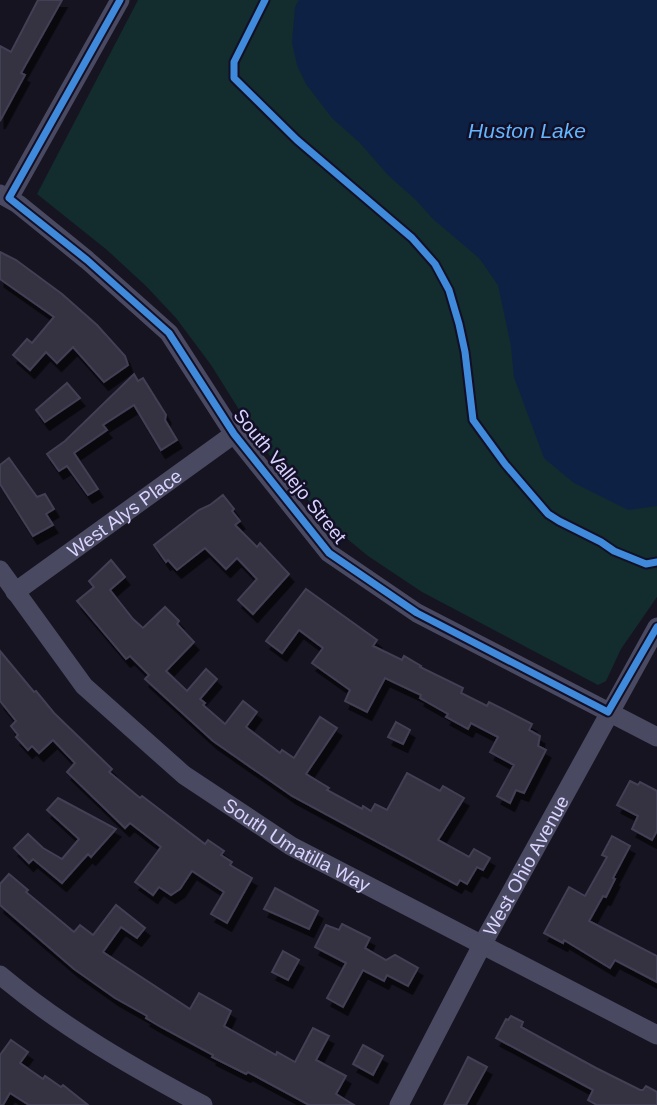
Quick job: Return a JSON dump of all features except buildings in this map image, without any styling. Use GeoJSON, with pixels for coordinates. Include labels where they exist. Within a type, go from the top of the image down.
{"type":"FeatureCollection","features":[{"type":"Feature","properties":{"kind":"street"},"geometry":{"type":"LineString","coordinates":[[4,196],[120,0]]}},
{"type":"Feature","properties":{"kind":"street","name":"South Vallejo Street"},"geometry":{"type":"LineString","coordinates":[[4,196],[87,260],[169,333],[234,434],[329,553],[416,613],[657,737]]}},
{"type":"Feature","properties":{"kind":"street","name":"West Alys Place"},"geometry":{"type":"LineString","coordinates":[[15,592],[234,434]]}},
{"type":"Feature","properties":{"kind":"street","name":"South Umatilla Way"},"geometry":{"type":"LineString","coordinates":[[0,570],[84,687],[184,775],[291,845],[657,1035]]}},
{"type":"Feature","properties":{"kind":"street","name":"West Ohio Avenue"},"geometry":{"type":"LineString","coordinates":[[399,1105],[482,945],[657,627]]}},
{"type":"Feature","properties":{"kind":"street"},"geometry":{"type":"LineString","coordinates":[[0,975],[84,1037],[203,1105]]}},
{"type":"Feature","properties":{"kind":"green space"},"geometry":{"type":"Polygon","coordinates":[[[138,0],[657,0],[657,597],[621,649],[606,681],[598,685],[422,592],[368,556],[340,533],[286,477],[176,318],[107,250],[37,194],[138,0]]]}},
{"type":"Feature","properties":{"kind":"water","name":"Huston Lake"},"geometry":{"type":"Polygon","coordinates":[[[299,0],[657,0],[657,506],[628,510],[574,483],[544,458],[514,377],[511,346],[498,285],[479,258],[433,219],[388,175],[360,143],[332,118],[306,84],[297,65],[292,43],[295,7],[299,0]]]}},
{"type":"Feature","properties":{"kind":"cycle path"},"geometry":{"type":"LineString","coordinates":[[120,0],[9,198],[87,260],[169,333],[234,434],[329,553],[417,613],[608,712],[657,627]]}},
{"type":"Feature","properties":{"kind":"cycle path"},"geometry":{"type":"LineString","coordinates":[[265,0],[234,62],[234,78],[297,140],[412,238],[435,264],[449,290],[459,324],[473,420],[505,464],[548,514],[614,551],[646,564],[657,562]]}}]}
